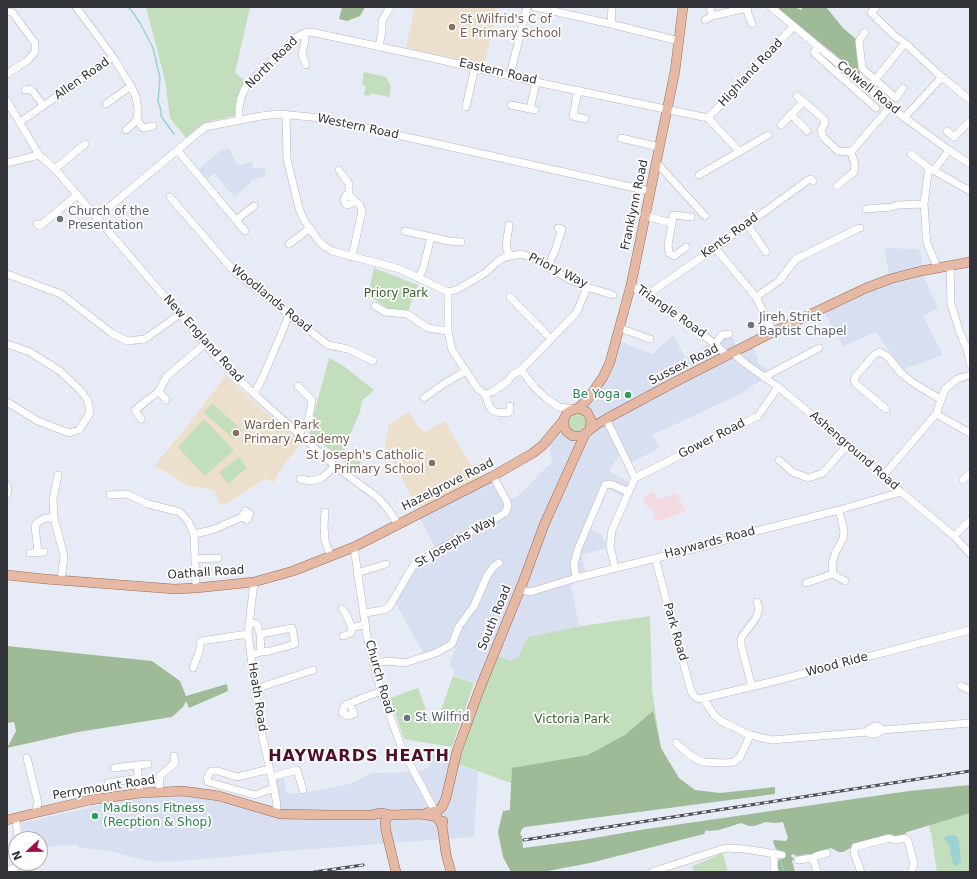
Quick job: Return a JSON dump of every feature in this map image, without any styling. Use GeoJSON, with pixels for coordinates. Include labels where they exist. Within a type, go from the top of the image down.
{"type":"FeatureCollection","features":[{"type":"Feature","properties":{"kind":"main road","name":"Franklynn Road"},"geometry":{"type":"LineString","coordinates":[[582,411],[610,362],[631,285],[667,109],[679,41],[683,7]]}},
{"type":"Feature","properties":{"kind":"main road","name":"Sussex Road"},"geometry":{"type":"LineString","coordinates":[[586,433],[606,419],[730,354],[866,288],[890,279],[937,267],[970,262]]}},
{"type":"Feature","properties":{"kind":"main road"},"geometry":{"type":"LineString","coordinates":[[576,452],[570,434],[564,425],[564,419],[570,411],[582,411],[599,419],[606,419]]}},
{"type":"Feature","properties":{"kind":"main road"},"geometry":{"type":"LineString","coordinates":[[570,434],[577,436],[586,433],[591,424],[582,411]]}},
{"type":"Feature","properties":{"kind":"main road","name":"Hazelgrove Road"},"geometry":{"type":"LineString","coordinates":[[354,547],[493,476],[533,453],[544,445],[564,419]]}},
{"type":"Feature","properties":{"kind":"main road","name":"Hazelgrove Road"},"geometry":{"type":"LineString","coordinates":[[548,439],[559,433],[570,434]]}},
{"type":"Feature","properties":{"kind":"main road","name":"South Road"},"geometry":{"type":"LineString","coordinates":[[439,818],[447,805],[446,798],[454,763],[467,722],[488,666],[520,589],[536,544],[576,452],[586,433]]}},
{"type":"Feature","properties":{"kind":"main road","name":"Oathall Road"},"geometry":{"type":"LineString","coordinates":[[7,575],[174,588],[196,588],[254,582],[293,572],[354,547]]}},
{"type":"Feature","properties":{"kind":"main road","name":"Perrymount Road"},"geometry":{"type":"LineString","coordinates":[[11,819],[90,800],[140,792],[159,791],[183,791],[219,796],[289,815],[423,814],[439,818]]}},
{"type":"Feature","properties":{"kind":"main road"},"geometry":{"type":"LineString","coordinates":[[446,798],[439,818],[447,862],[451,872]]}},
{"type":"Feature","properties":{"kind":"main road"},"geometry":{"type":"LineString","coordinates":[[372,815],[376,817],[386,831]]}},
{"type":"Feature","properties":{"kind":"main road"},"geometry":{"type":"LineString","coordinates":[[391,815],[385,820],[386,831],[396,872]]}},
{"type":"Feature","properties":{"kind":"main road"},"geometry":{"type":"LineString","coordinates":[[444,872],[447,862]]}},
{"type":"Feature","properties":{"kind":"street","name":"Allen Road"},"geometry":{"type":"LineString","coordinates":[[20,122],[113,57],[76,7]]}},
{"type":"Feature","properties":{"kind":"street"},"geometry":{"type":"LineString","coordinates":[[379,47],[382,21],[390,7]]}},
{"type":"Feature","properties":{"kind":"street"},"geometry":{"type":"LineString","coordinates":[[510,75],[527,7]]}},
{"type":"Feature","properties":{"kind":"street"},"geometry":{"type":"LineString","coordinates":[[535,7],[679,41]]}},
{"type":"Feature","properties":{"kind":"street"},"geometry":{"type":"LineString","coordinates":[[611,24],[612,7]]}},
{"type":"Feature","properties":{"kind":"street"},"geometry":{"type":"LineString","coordinates":[[710,7],[712,16]]}},
{"type":"Feature","properties":{"kind":"street"},"geometry":{"type":"LineString","coordinates":[[705,20],[712,16],[747,7],[752,24]]}},
{"type":"Feature","properties":{"kind":"street","name":"Colwell Road"},"geometry":{"type":"LineString","coordinates":[[771,7],[890,107],[970,164]]}},
{"type":"Feature","properties":{"kind":"street"},"geometry":{"type":"LineString","coordinates":[[876,7],[871,13],[895,36],[906,43],[970,100]]}},
{"type":"Feature","properties":{"kind":"street"},"geometry":{"type":"LineString","coordinates":[[7,12],[12,12],[35,43],[35,52],[28,60],[7,74]]}},
{"type":"Feature","properties":{"kind":"street","name":"Highland Road"},"geometry":{"type":"LineString","coordinates":[[708,118],[793,27]]}},
{"type":"Feature","properties":{"kind":"street"},"geometry":{"type":"LineString","coordinates":[[865,32],[859,41],[862,68],[896,98],[903,88]]}},
{"type":"Feature","properties":{"kind":"street"},"geometry":{"type":"LineString","coordinates":[[304,33],[305,41],[302,54],[306,65]]}},
{"type":"Feature","properties":{"kind":"street","name":"North Road"},"geometry":{"type":"LineString","coordinates":[[240,120],[239,114],[242,97],[246,86],[297,37],[304,33],[315,33],[329,36]]}},
{"type":"Feature","properties":{"kind":"street","name":"Eastern Road"},"geometry":{"type":"LineString","coordinates":[[329,36],[708,118]]}},
{"type":"Feature","properties":{"kind":"street"},"geometry":{"type":"LineString","coordinates":[[874,80],[906,43]]}},
{"type":"Feature","properties":{"kind":"street"},"geometry":{"type":"LineString","coordinates":[[818,47],[814,54],[876,108]]}},
{"type":"Feature","properties":{"kind":"street"},"geometry":{"type":"LineString","coordinates":[[113,57],[136,97],[138,110],[137,120],[126,130]]}},
{"type":"Feature","properties":{"kind":"street"},"geometry":{"type":"LineString","coordinates":[[466,107],[475,67]]}},
{"type":"Feature","properties":{"kind":"street"},"geometry":{"type":"LineString","coordinates":[[906,119],[939,80],[944,78]]}},
{"type":"Feature","properties":{"kind":"street"},"geometry":{"type":"LineString","coordinates":[[511,105],[533,109],[536,82]]}},
{"type":"Feature","properties":{"kind":"street"},"geometry":{"type":"LineString","coordinates":[[106,104],[131,86]]}},
{"type":"Feature","properties":{"kind":"street"},"geometry":{"type":"LineString","coordinates":[[857,92],[864,86]]}},
{"type":"Feature","properties":{"kind":"street"},"geometry":{"type":"LineString","coordinates":[[25,90],[31,89],[44,105]]}},
{"type":"Feature","properties":{"kind":"street"},"geometry":{"type":"LineString","coordinates":[[578,90],[572,116],[585,119]]}},
{"type":"Feature","properties":{"kind":"street"},"geometry":{"type":"LineString","coordinates":[[797,96],[824,119],[825,123],[821,130],[823,137],[838,151],[851,152]]}},
{"type":"Feature","properties":{"kind":"street","name":"New England Road"},"geometry":{"type":"LineString","coordinates":[[7,101],[39,155],[55,169],[219,360],[254,394],[335,466],[377,498],[398,524]]}},
{"type":"Feature","properties":{"kind":"street"},"geometry":{"type":"LineString","coordinates":[[781,126],[803,102]]}},
{"type":"Feature","properties":{"kind":"street"},"geometry":{"type":"LineString","coordinates":[[851,152],[890,107]]}},
{"type":"Feature","properties":{"kind":"street"},"geometry":{"type":"LineString","coordinates":[[286,114],[286,146],[289,172],[299,208],[310,229],[324,246],[338,254],[400,269],[448,292],[448,331],[452,350],[478,389],[485,394],[490,408],[495,412],[504,414],[508,413],[510,406]]}},
{"type":"Feature","properties":{"kind":"street","name":"Western Road"},"geometry":{"type":"LineString","coordinates":[[96,218],[205,127],[261,116],[286,114],[321,118],[650,190]]}},
{"type":"Feature","properties":{"kind":"street"},"geometry":{"type":"LineString","coordinates":[[791,114],[807,131]]}},
{"type":"Feature","properties":{"kind":"street"},"geometry":{"type":"LineString","coordinates":[[708,118],[740,152]]}},
{"type":"Feature","properties":{"kind":"street"},"geometry":{"type":"LineString","coordinates":[[137,120],[143,128],[153,126]]}},
{"type":"Feature","properties":{"kind":"street"},"geometry":{"type":"LineString","coordinates":[[947,131],[954,137],[970,121]]}},
{"type":"Feature","properties":{"kind":"street"},"geometry":{"type":"LineString","coordinates":[[699,175],[768,135]]}},
{"type":"Feature","properties":{"kind":"street"},"geometry":{"type":"LineString","coordinates":[[621,138],[659,147]]}},
{"type":"Feature","properties":{"kind":"street"},"geometry":{"type":"LineString","coordinates":[[55,169],[85,144]]}},
{"type":"Feature","properties":{"kind":"street"},"geometry":{"type":"LineString","coordinates":[[937,267],[927,243],[924,204],[932,171],[949,150]]}},
{"type":"Feature","properties":{"kind":"street"},"geometry":{"type":"LineString","coordinates":[[178,151],[245,231]]}},
{"type":"Feature","properties":{"kind":"street"},"geometry":{"type":"LineString","coordinates":[[837,185],[854,172],[856,165],[851,152]]}},
{"type":"Feature","properties":{"kind":"street"},"geometry":{"type":"LineString","coordinates":[[911,154],[932,171],[970,191]]}},
{"type":"Feature","properties":{"kind":"street"},"geometry":{"type":"LineString","coordinates":[[7,163],[39,155]]}},
{"type":"Feature","properties":{"kind":"street"},"geometry":{"type":"LineString","coordinates":[[656,162],[705,216]]}},
{"type":"Feature","properties":{"kind":"street"},"geometry":{"type":"LineString","coordinates":[[339,170],[349,184],[349,195],[345,197],[344,203],[347,205],[355,201],[360,205],[362,211],[352,257]]}},
{"type":"Feature","properties":{"kind":"street","name":"Kents Road"},"geometry":{"type":"LineString","coordinates":[[647,295],[808,180],[811,179],[813,182]]}},
{"type":"Feature","properties":{"kind":"street"},"geometry":{"type":"LineString","coordinates":[[39,227],[77,195]]}},
{"type":"Feature","properties":{"kind":"street","name":"Woodlands Road"},"geometry":{"type":"LineString","coordinates":[[170,198],[233,270],[289,315],[328,345],[348,349],[373,361]]}},
{"type":"Feature","properties":{"kind":"street"},"geometry":{"type":"LineString","coordinates":[[866,210],[897,205],[924,204]]}},
{"type":"Feature","properties":{"kind":"street"},"geometry":{"type":"LineString","coordinates":[[236,220],[254,206]]}},
{"type":"Feature","properties":{"kind":"street"},"geometry":{"type":"LineString","coordinates":[[686,247],[674,256],[669,253],[668,245],[673,215],[691,217]]}},
{"type":"Feature","properties":{"kind":"street"},"geometry":{"type":"LineString","coordinates":[[645,216],[672,223]]}},
{"type":"Feature","properties":{"kind":"street"},"geometry":{"type":"LineString","coordinates":[[747,224],[766,252]]}},
{"type":"Feature","properties":{"kind":"street"},"geometry":{"type":"LineString","coordinates":[[509,225],[506,247],[510,256]]}},
{"type":"Feature","properties":{"kind":"street"},"geometry":{"type":"LineString","coordinates":[[547,266],[555,251],[562,229],[558,228]]}},
{"type":"Feature","properties":{"kind":"street"},"geometry":{"type":"LineString","coordinates":[[756,297],[779,281],[796,260],[857,228],[860,228]]}},
{"type":"Feature","properties":{"kind":"street"},"geometry":{"type":"LineString","coordinates":[[289,244],[310,229]]}},
{"type":"Feature","properties":{"kind":"street"},"geometry":{"type":"LineString","coordinates":[[405,231],[461,242]]}},
{"type":"Feature","properties":{"kind":"street"},"geometry":{"type":"LineString","coordinates":[[418,278],[423,270],[430,237]]}},
{"type":"Feature","properties":{"kind":"street"},"geometry":{"type":"LineString","coordinates":[[714,248],[756,297],[773,332]]}},
{"type":"Feature","properties":{"kind":"street","name":"Priory Way"},"geometry":{"type":"LineString","coordinates":[[448,292],[458,289],[485,273],[505,257],[522,254],[535,259],[587,287],[613,295]]}},
{"type":"Feature","properties":{"kind":"street"},"geometry":{"type":"LineString","coordinates":[[950,265],[951,304],[960,333],[967,349],[970,364]]}},
{"type":"Feature","properties":{"kind":"street"},"geometry":{"type":"LineString","coordinates":[[7,274],[61,294],[113,334],[127,340],[145,340],[180,314]]}},
{"type":"Feature","properties":{"kind":"street","name":"Triangle Road"},"geometry":{"type":"LineString","coordinates":[[631,285],[730,354]]}},
{"type":"Feature","properties":{"kind":"street"},"geometry":{"type":"LineString","coordinates":[[485,394],[492,392],[508,381],[513,374],[521,370],[577,312],[587,287]]}},
{"type":"Feature","properties":{"kind":"street"},"geometry":{"type":"LineString","coordinates":[[510,297],[551,339]]}},
{"type":"Feature","properties":{"kind":"street"},"geometry":{"type":"LineString","coordinates":[[374,306],[385,312],[407,314],[428,328],[448,331]]}},
{"type":"Feature","properties":{"kind":"street"},"geometry":{"type":"LineString","coordinates":[[254,394],[263,377],[289,315]]}},
{"type":"Feature","properties":{"kind":"street"},"geometry":{"type":"LineString","coordinates":[[619,328],[650,339]]}},
{"type":"Feature","properties":{"kind":"street"},"geometry":{"type":"LineString","coordinates":[[715,344],[722,335],[729,334]]}},
{"type":"Feature","properties":{"kind":"street"},"geometry":{"type":"LineString","coordinates":[[7,344],[30,352],[60,371],[81,391],[88,401],[90,413],[79,430],[69,434],[38,421],[7,402]]}},
{"type":"Feature","properties":{"kind":"street"},"geometry":{"type":"LineString","coordinates":[[141,419],[135,410],[159,391],[167,376],[179,369],[205,344]]}},
{"type":"Feature","properties":{"kind":"street"},"geometry":{"type":"LineString","coordinates":[[764,377],[819,348]]}},
{"type":"Feature","properties":{"kind":"street"},"geometry":{"type":"LineString","coordinates":[[886,409],[856,384],[854,380],[873,356],[880,352],[888,357],[906,377],[940,399]]}},
{"type":"Feature","properties":{"kind":"street","name":"Ashenground Road"},"geometry":{"type":"LineString","coordinates":[[730,354],[778,387],[848,444],[901,492],[954,536],[970,554]]}},
{"type":"Feature","properties":{"kind":"street"},"geometry":{"type":"LineString","coordinates":[[521,370],[535,388],[559,407],[582,411]]}},
{"type":"Feature","properties":{"kind":"street"},"geometry":{"type":"LineString","coordinates":[[424,398],[445,383],[466,371]]}},
{"type":"Feature","properties":{"kind":"street"},"geometry":{"type":"LineString","coordinates":[[883,476],[936,414],[940,399],[945,389],[957,379],[970,375]]}},
{"type":"Feature","properties":{"kind":"street"},"geometry":{"type":"LineString","coordinates":[[298,386],[312,400],[310,418],[299,434]]}},
{"type":"Feature","properties":{"kind":"street","name":"Gower Road"},"geometry":{"type":"LineString","coordinates":[[635,478],[758,416],[778,387]]}},
{"type":"Feature","properties":{"kind":"street"},"geometry":{"type":"LineString","coordinates":[[159,391],[166,400]]}},
{"type":"Feature","properties":{"kind":"street"},"geometry":{"type":"LineString","coordinates":[[559,407],[564,419]]}},
{"type":"Feature","properties":{"kind":"street"},"geometry":{"type":"LineString","coordinates":[[936,414],[970,433]]}},
{"type":"Feature","properties":{"kind":"street"},"geometry":{"type":"LineString","coordinates":[[606,419],[635,478],[612,530],[610,546],[615,568]]}},
{"type":"Feature","properties":{"kind":"street"},"geometry":{"type":"LineString","coordinates":[[779,460],[792,472],[808,478],[823,472],[848,444]]}},
{"type":"Feature","properties":{"kind":"street"},"geometry":{"type":"LineString","coordinates":[[300,479],[311,481],[322,478],[335,466]]}},
{"type":"Feature","properties":{"kind":"street"},"geometry":{"type":"LineString","coordinates":[[963,480],[970,473]]}},
{"type":"Feature","properties":{"kind":"street"},"geometry":{"type":"LineString","coordinates":[[57,475],[53,499],[54,518],[64,556],[61,580]]}},
{"type":"Feature","properties":{"kind":"street","name":"St Josephs Way"},"geometry":{"type":"LineString","coordinates":[[365,613],[383,610],[389,607],[412,566],[505,513],[508,506],[507,502],[493,476]]}},
{"type":"Feature","properties":{"kind":"street"},"geometry":{"type":"LineString","coordinates":[[576,578],[574,564],[578,549],[605,486],[612,484],[629,492]]}},
{"type":"Feature","properties":{"kind":"street"},"geometry":{"type":"LineString","coordinates":[[7,486],[7,494]]}},
{"type":"Feature","properties":{"kind":"street","name":"Haywards Road"},"geometry":{"type":"LineString","coordinates":[[520,589],[530,592],[576,578],[839,510],[901,492]]}},
{"type":"Feature","properties":{"kind":"street"},"geometry":{"type":"LineString","coordinates":[[110,495],[121,493],[127,494],[148,504],[180,512],[188,521],[194,534],[196,588]]}},
{"type":"Feature","properties":{"kind":"street"},"geometry":{"type":"LineString","coordinates":[[833,574],[832,564],[836,551],[843,538],[844,531],[839,510]]}},
{"type":"Feature","properties":{"kind":"street"},"geometry":{"type":"LineString","coordinates":[[325,512],[325,541],[331,556]]}},
{"type":"Feature","properties":{"kind":"street"},"geometry":{"type":"LineString","coordinates":[[194,534],[212,530],[242,517]]}},
{"type":"Feature","properties":{"kind":"street"},"geometry":{"type":"LineString","coordinates":[[30,553],[41,553],[35,526],[37,523],[45,518],[54,518]]}},
{"type":"Feature","properties":{"kind":"street"},"geometry":{"type":"LineString","coordinates":[[954,536],[970,520]]}},
{"type":"Feature","properties":{"kind":"street","name":"Church Road"},"geometry":{"type":"LineString","coordinates":[[354,547],[357,573],[365,613],[367,637],[381,691],[402,749],[439,818]]}},
{"type":"Feature","properties":{"kind":"street"},"geometry":{"type":"LineString","coordinates":[[195,559],[218,558]]}},
{"type":"Feature","properties":{"kind":"street","name":"Park Road"},"geometry":{"type":"LineString","coordinates":[[655,558],[691,691],[695,697],[703,698],[714,715],[721,721],[750,734],[772,740],[868,732],[871,734],[876,734],[882,730],[970,723]]}},
{"type":"Feature","properties":{"kind":"street"},"geometry":{"type":"LineString","coordinates":[[373,663],[389,661],[404,663],[436,653],[452,644],[459,626],[474,606],[487,576],[494,566],[500,563]]}},
{"type":"Feature","properties":{"kind":"street"},"geometry":{"type":"LineString","coordinates":[[357,573],[386,564]]}},
{"type":"Feature","properties":{"kind":"street"},"geometry":{"type":"LineString","coordinates":[[806,583],[833,574],[845,581]]}},
{"type":"Feature","properties":{"kind":"street","name":"Heath Road"},"geometry":{"type":"LineString","coordinates":[[254,582],[248,634],[250,656],[260,725],[277,805],[276,812]]}},
{"type":"Feature","properties":{"kind":"street"},"geometry":{"type":"LineString","coordinates":[[752,687],[741,645],[741,638],[756,618],[759,608],[757,602]]}},
{"type":"Feature","properties":{"kind":"street"},"geometry":{"type":"LineString","coordinates":[[342,609],[346,614],[352,628],[351,633],[343,636]]}},
{"type":"Feature","properties":{"kind":"street"},"geometry":{"type":"LineString","coordinates":[[249,622],[257,624],[260,634],[261,652]]}},
{"type":"Feature","properties":{"kind":"street"},"geometry":{"type":"LineString","coordinates":[[352,628],[366,624]]}},
{"type":"Feature","properties":{"kind":"street"},"geometry":{"type":"LineString","coordinates":[[250,656],[295,644],[292,628],[260,634]]}},
{"type":"Feature","properties":{"kind":"street","name":"Wood Ride"},"geometry":{"type":"LineString","coordinates":[[703,698],[752,687],[970,630]]}},
{"type":"Feature","properties":{"kind":"street"},"geometry":{"type":"LineString","coordinates":[[193,668],[199,652],[201,641],[248,634]]}},
{"type":"Feature","properties":{"kind":"street"},"geometry":{"type":"LineString","coordinates":[[255,689],[313,670]]}},
{"type":"Feature","properties":{"kind":"street"},"geometry":{"type":"LineString","coordinates":[[962,686],[970,690]]}},
{"type":"Feature","properties":{"kind":"street"},"geometry":{"type":"LineString","coordinates":[[350,703],[381,691]]}},
{"type":"Feature","properties":{"kind":"street"},"geometry":{"type":"LineString","coordinates":[[676,743],[691,756],[703,762],[734,762],[740,757],[750,734]]}},
{"type":"Feature","properties":{"kind":"street"},"geometry":{"type":"LineString","coordinates":[[159,791],[160,776],[174,763],[174,756]]}},
{"type":"Feature","properties":{"kind":"street"},"geometry":{"type":"LineString","coordinates":[[27,758],[38,803],[35,812]]}},
{"type":"Feature","properties":{"kind":"street"},"geometry":{"type":"LineString","coordinates":[[114,768],[148,764]]}},
{"type":"Feature","properties":{"kind":"street"},"geometry":{"type":"LineString","coordinates":[[137,765],[140,792]]}},
{"type":"Feature","properties":{"kind":"street"},"geometry":{"type":"LineString","coordinates":[[270,769],[236,777],[218,771],[211,771],[207,778],[208,782],[255,795],[274,788]]}},
{"type":"Feature","properties":{"kind":"street"},"geometry":{"type":"LineString","coordinates":[[271,777],[297,770],[303,790]]}},
{"type":"Feature","properties":{"kind":"street"},"geometry":{"type":"LineString","coordinates":[[108,783],[139,778]]}},
{"type":"Feature","properties":{"kind":"street"},"geometry":{"type":"LineString","coordinates":[[423,814],[428,808],[428,800]]}},
{"type":"Feature","properties":{"kind":"street"},"geometry":{"type":"LineString","coordinates":[[11,819],[15,831]]}},
{"type":"Feature","properties":{"kind":"street"},"geometry":{"type":"LineString","coordinates":[[861,872],[854,853],[855,847],[886,838],[895,840],[903,838],[907,839],[914,866],[911,872]]}},
{"type":"Feature","properties":{"kind":"street"},"geometry":{"type":"LineString","coordinates":[[652,872],[725,848],[739,848],[778,854],[774,866],[775,872]]}},
{"type":"Feature","properties":{"kind":"street"},"geometry":{"type":"LineString","coordinates":[[798,860],[813,858],[827,853]]}},
{"type":"Feature","properties":{"kind":"street"},"geometry":{"type":"LineString","coordinates":[[813,858],[817,872]]}},
{"type":"Feature","properties":{"kind":"shaded area"},"geometry":{"type":"Polygon","coordinates":[[[342,7],[365,7],[360,16],[347,21],[339,19],[342,7]]]}},
{"type":"Feature","properties":{"kind":"shaded area","name":"St Wilfrid's C of E Primary School"},"geometry":{"type":"Polygon","coordinates":[[[415,7],[498,7],[484,66],[406,48],[415,7]]]}},
{"type":"Feature","properties":{"kind":"shaded area"},"geometry":{"type":"Polygon","coordinates":[[[776,7],[795,7],[801,10],[803,7],[826,7],[843,28],[856,39],[860,75],[776,7]]]}},
{"type":"Feature","properties":{"kind":"shaded area"},"geometry":{"type":"Polygon","coordinates":[[[224,148],[225,150],[229,148],[238,165],[252,162],[253,169],[264,167],[266,176],[251,180],[250,184],[234,197],[214,173],[207,179],[199,169],[224,148]]]}},
{"type":"Feature","properties":{"kind":"shaded area"},"geometry":{"type":"Polygon","coordinates":[[[884,248],[918,249],[921,253],[923,268],[921,271],[938,308],[923,316],[943,355],[901,370],[876,332],[843,346],[822,309],[890,279],[884,248]]]}},
{"type":"Feature","properties":{"kind":"shaded area"},"geometry":{"type":"Polygon","coordinates":[[[730,333],[737,348],[751,341],[759,363],[772,373],[742,393],[653,435],[659,448],[629,464],[622,450],[609,471],[630,483],[624,497],[604,487],[587,528],[602,535],[607,548],[581,555],[586,571],[575,573],[576,578],[571,588],[580,627],[529,637],[518,657],[510,661],[484,689],[474,682],[453,675],[455,669],[449,666],[455,648],[452,645],[424,655],[395,602],[417,567],[437,551],[418,514],[493,476],[507,501],[517,496],[525,489],[545,468],[552,463],[548,439],[587,400],[616,340],[652,354],[673,335],[685,357],[701,350],[714,340],[730,333]]]}},
{"type":"Feature","properties":{"kind":"shaded area","name":"Warden Park Primary Academy"},"geometry":{"type":"Polygon","coordinates":[[[226,375],[260,408],[302,442],[283,466],[273,483],[266,478],[221,506],[214,491],[208,488],[193,487],[183,484],[165,471],[154,466],[189,424],[226,375]]]}},
{"type":"Feature","properties":{"kind":"shaded area","name":"St Joseph's Catholic Primary School"},"geometry":{"type":"Polygon","coordinates":[[[409,412],[419,428],[425,432],[444,421],[480,479],[419,510],[385,446],[389,424],[409,412]]]}},
{"type":"Feature","properties":{"kind":"shaded area"},"geometry":{"type":"Polygon","coordinates":[[[654,492],[658,500],[676,493],[686,511],[656,522],[652,509],[647,507],[642,498],[654,492]]]}},
{"type":"Feature","properties":{"kind":"shaded area"},"geometry":{"type":"Polygon","coordinates":[[[7,646],[152,661],[180,681],[186,696],[227,684],[228,691],[189,708],[186,701],[183,707],[172,717],[78,732],[7,748],[16,731],[14,722],[7,723],[7,646]]]}},
{"type":"Feature","properties":{"kind":"shaded area"},"geometry":{"type":"Polygon","coordinates":[[[653,711],[661,748],[679,778],[695,790],[720,793],[775,787],[775,794],[525,827],[522,829],[520,834],[522,836],[523,848],[909,791],[970,785],[970,813],[907,832],[904,835],[852,847],[843,852],[839,852],[831,848],[811,855],[808,854],[797,856],[792,854],[791,856],[794,859],[792,861],[795,872],[778,872],[776,868],[777,861],[783,858],[783,852],[776,849],[773,842],[774,840],[786,841],[788,838],[783,822],[766,822],[754,826],[741,823],[719,830],[706,830],[704,834],[590,863],[542,872],[511,872],[503,857],[498,832],[503,811],[510,810],[512,768],[588,755],[625,735],[653,711]]]}},
{"type":"Feature","properties":{"kind":"shaded area"},"geometry":{"type":"Polygon","coordinates":[[[435,747],[451,750],[448,761],[478,772],[474,837],[156,862],[110,851],[78,847],[77,844],[48,847],[48,831],[22,831],[22,823],[101,805],[101,798],[159,790],[219,796],[276,812],[271,777],[283,774],[287,794],[314,791],[350,784],[372,773],[419,772],[429,767],[435,747]]]}},
{"type":"Feature","properties":{"kind":"shaded area"},"geometry":{"type":"Polygon","coordinates":[[[946,836],[957,836],[959,842],[961,862],[955,866],[953,864],[949,844],[944,839],[946,836]]]}},
{"type":"Feature","properties":{"kind":"green space"},"geometry":{"type":"Polygon","coordinates":[[[146,7],[250,7],[235,73],[245,81],[237,97],[235,116],[210,121],[189,142],[170,118],[165,80],[146,7]]]}},
{"type":"Feature","properties":{"kind":"green space"},"geometry":{"type":"Polygon","coordinates":[[[364,72],[386,77],[391,86],[389,97],[371,93],[370,96],[364,95],[366,86],[362,85],[364,72]]]}},
{"type":"Feature","properties":{"kind":"green space","name":"Priory Park"},"geometry":{"type":"Polygon","coordinates":[[[374,268],[418,285],[407,314],[390,313],[387,308],[368,295],[374,268]]]}},
{"type":"Feature","properties":{"kind":"green space"},"geometry":{"type":"Polygon","coordinates":[[[329,358],[345,367],[374,390],[362,401],[360,412],[343,448],[350,456],[361,462],[356,471],[309,433],[329,358]]]}},
{"type":"Feature","properties":{"kind":"green space"},"geometry":{"type":"Polygon","coordinates":[[[212,403],[242,430],[234,439],[204,413],[212,403]]]}},
{"type":"Feature","properties":{"kind":"green space"},"geometry":{"type":"Polygon","coordinates":[[[577,412],[584,415],[587,422],[584,429],[577,432],[570,429],[567,422],[570,415],[577,412]]]}},
{"type":"Feature","properties":{"kind":"green space"},"geometry":{"type":"Polygon","coordinates":[[[204,419],[234,450],[205,476],[178,447],[204,419]]]}},
{"type":"Feature","properties":{"kind":"green space"},"geometry":{"type":"Polygon","coordinates":[[[239,457],[247,468],[228,484],[219,472],[239,457]]]}},
{"type":"Feature","properties":{"kind":"green space","name":"Victoria Park"},"geometry":{"type":"Polygon","coordinates":[[[650,616],[652,690],[668,796],[510,810],[511,783],[458,764],[497,656],[510,661],[518,657],[528,637],[588,625],[650,616]]]}},
{"type":"Feature","properties":{"kind":"green space"},"geometry":{"type":"Polygon","coordinates":[[[453,676],[474,683],[452,747],[404,739],[390,698],[418,688],[431,724],[437,722],[453,676]]]}},
{"type":"Feature","properties":{"kind":"green space"},"geometry":{"type":"Polygon","coordinates":[[[970,811],[970,872],[937,872],[929,828],[930,823],[970,811]]]}},
{"type":"Feature","properties":{"kind":"green space"},"geometry":{"type":"Polygon","coordinates":[[[722,853],[728,872],[694,872],[692,867],[722,853]]]}},
{"type":"Feature","properties":{"kind":"waterway"},"geometry":{"type":"LineString","coordinates":[[128,7],[140,23],[153,48],[160,78],[158,101],[161,116],[174,134]]}},
{"type":"Feature","properties":{"kind":"waterway"},"geometry":{"type":"LineString","coordinates":[[781,862],[785,872]]}},
{"type":"Feature","properties":{"kind":"railway"},"geometry":{"type":"LineString","coordinates":[[524,840],[970,771]]}},
{"type":"Feature","properties":{"kind":"railway"},"geometry":{"type":"LineString","coordinates":[[314,872],[363,865]]}},
{"type":"Feature","properties":{"kind":"place","name":"St Wilfrid's C of E Primary School"},"geometry":{"type":"Point","coordinates":[452,27]}},
{"type":"Feature","properties":{"kind":"place","name":"Church of the Presentation"},"geometry":{"type":"Point","coordinates":[60,219]}},
{"type":"Feature","properties":{"kind":"place","name":"Jireh Strict Baptist Chapel"},"geometry":{"type":"Point","coordinates":[751,325]}},
{"type":"Feature","properties":{"kind":"place","name":"Be Yoga"},"geometry":{"type":"Point","coordinates":[628,395]}},
{"type":"Feature","properties":{"kind":"place","name":"Warden Park Primary Academy"},"geometry":{"type":"Point","coordinates":[236,433]}},
{"type":"Feature","properties":{"kind":"place","name":"St Joseph's Catholic Primary School"},"geometry":{"type":"Point","coordinates":[432,463]}},
{"type":"Feature","properties":{"kind":"place","name":"St Wilfrid"},"geometry":{"type":"Point","coordinates":[407,718]}},
{"type":"Feature","properties":{"kind":"place","name":"Madisons Fitness (Recption & Shop)"},"geometry":{"type":"Point","coordinates":[95,816]}},
{"type":"Feature","properties":{"kind":"district","name":"HAYWARDS HEATH"},"geometry":{"type":"Point","coordinates":[359,757]}}]}
